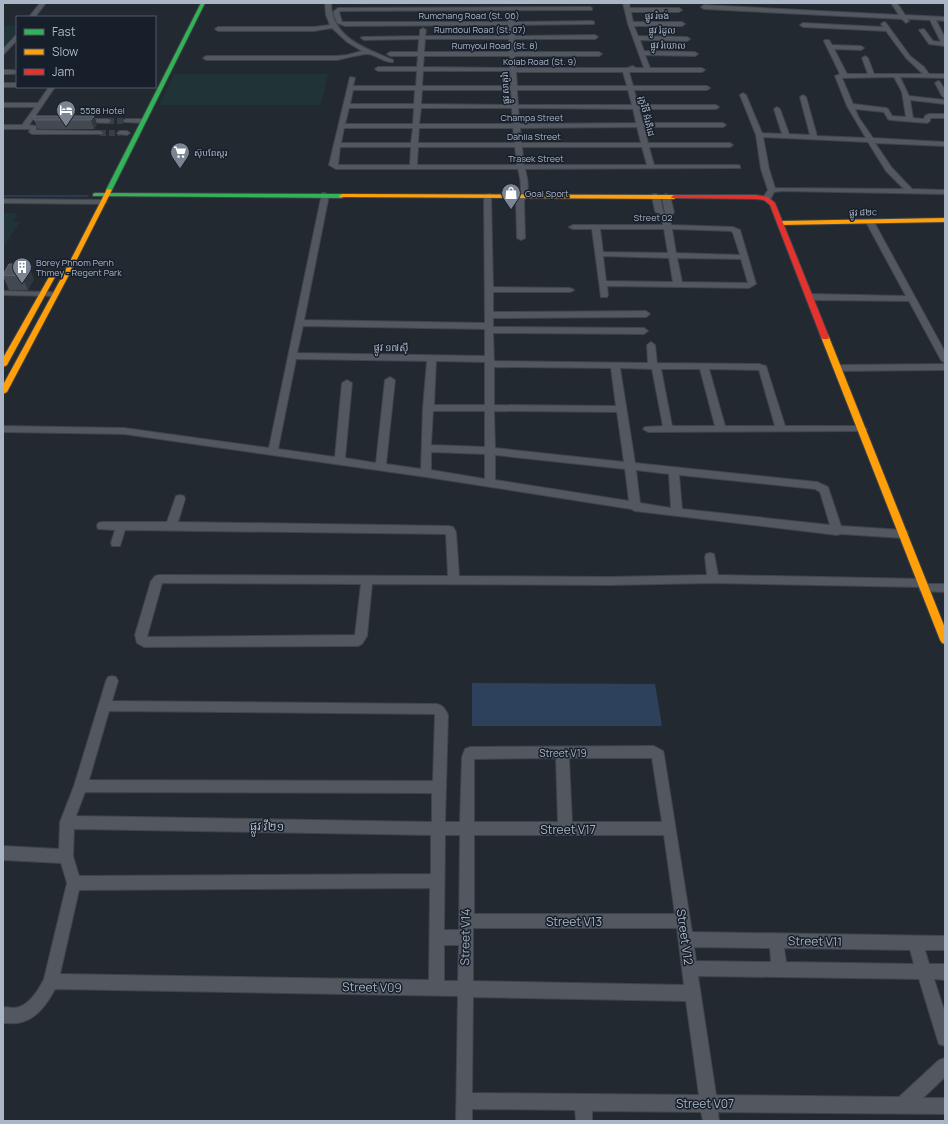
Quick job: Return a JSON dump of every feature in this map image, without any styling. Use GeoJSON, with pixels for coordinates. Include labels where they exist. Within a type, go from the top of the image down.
{"type":"FeatureCollection","features":[{"type":"Feature","properties":{"kind":"street"},"geometry":{"type":"LineString","coordinates":[[33,16],[43,3]]}},
{"type":"Feature","properties":{"kind":"street"},"geometry":{"type":"LineString","coordinates":[[156,76],[195,3]]}},
{"type":"Feature","properties":{"kind":"street"},"geometry":{"type":"LineString","coordinates":[[3,392],[56,294],[202,3]]}},
{"type":"Feature","properties":{"kind":"street"},"geometry":{"type":"LineString","coordinates":[[328,3],[328,15],[332,26],[346,38],[368,51],[391,61]]}},
{"type":"Feature","properties":{"kind":"street"},"geometry":{"type":"LineString","coordinates":[[626,3],[631,24],[648,70]]}},
{"type":"Feature","properties":{"kind":"street"},"geometry":{"type":"LineString","coordinates":[[894,3],[906,21],[902,24]]}},
{"type":"Feature","properties":{"kind":"street"},"geometry":{"type":"LineString","coordinates":[[702,4],[945,19]]}},
{"type":"Feature","properties":{"kind":"street"},"geometry":{"type":"LineString","coordinates":[[413,167],[425,6],[589,6],[599,54]]}},
{"type":"Feature","properties":{"kind":"street","name":"Rumchang Road (St. 06)"},"geometry":{"type":"LineString","coordinates":[[425,6],[337,10],[336,12],[340,23],[345,24],[592,23]]}},
{"type":"Feature","properties":{"kind":"street","name":"ផ្លូវ សាគូរ៉ា"},"geometry":{"type":"LineString","coordinates":[[510,6],[518,145],[521,170],[519,173],[520,188],[524,192],[520,201],[521,238]]}},
{"type":"Feature","properties":{"kind":"street"},"geometry":{"type":"LineString","coordinates":[[628,10],[679,10]]}},
{"type":"Feature","properties":{"kind":"street"},"geometry":{"type":"LineString","coordinates":[[942,10],[945,16]]}},
{"type":"Feature","properties":{"kind":"street"},"geometry":{"type":"LineString","coordinates":[[878,16],[908,57],[922,68],[927,75]]}},
{"type":"Feature","properties":{"kind":"street"},"geometry":{"type":"LineString","coordinates":[[922,30],[931,44],[945,44],[943,33],[932,18]]}},
{"type":"Feature","properties":{"kind":"street","name":"ផ្លូវ រំចង់"},"geometry":{"type":"LineString","coordinates":[[631,24],[682,24]]}},
{"type":"Feature","properties":{"kind":"street"},"geometry":{"type":"LineString","coordinates":[[803,25],[887,29]]}},
{"type":"Feature","properties":{"kind":"street"},"geometry":{"type":"LineString","coordinates":[[218,29],[314,29],[332,26]]}},
{"type":"Feature","properties":{"kind":"street"},"geometry":{"type":"LineString","coordinates":[[4,52],[16,37]]}},
{"type":"Feature","properties":{"kind":"street","name":"Rumdoul Road (St. 07)"},"geometry":{"type":"LineString","coordinates":[[364,38],[512,38],[599,54]]}},
{"type":"Feature","properties":{"kind":"street","name":"ផ្លូវ រំដូល"},"geometry":{"type":"LineString","coordinates":[[636,38],[687,39]]}},
{"type":"Feature","properties":{"kind":"street"},"geometry":{"type":"LineString","coordinates":[[844,75],[829,44],[861,48]]}},
{"type":"Feature","properties":{"kind":"street"},"geometry":{"type":"LineString","coordinates":[[206,58],[336,58],[347,57],[368,51]]}},
{"type":"Feature","properties":{"kind":"street","name":"ផ្លូវ រំយោល"},"geometry":{"type":"LineString","coordinates":[[642,53],[695,54]]}},
{"type":"Feature","properties":{"kind":"street","name":"Rumyoul Road (St. 8)"},"geometry":{"type":"LineString","coordinates":[[390,54],[599,54]]}},
{"type":"Feature","properties":{"kind":"street","name":"Kolab Road (St. 9)"},"geometry":{"type":"LineString","coordinates":[[378,69],[514,70],[599,54],[623,70],[702,70]]}},
{"type":"Feature","properties":{"kind":"street"},"geometry":{"type":"LineString","coordinates":[[865,58],[872,75]]}},
{"type":"Feature","properties":{"kind":"street"},"geometry":{"type":"LineString","coordinates":[[623,70],[646,63]]}},
{"type":"Feature","properties":{"kind":"street","name":"រុក្ខវិថី អ័រគីដេ"},"geometry":{"type":"LineString","coordinates":[[623,70],[647,167]]}},
{"type":"Feature","properties":{"kind":"street"},"geometry":{"type":"LineString","coordinates":[[3,72],[14,72]]}},
{"type":"Feature","properties":{"kind":"street"},"geometry":{"type":"LineString","coordinates":[[896,75],[907,98],[910,120]]}},
{"type":"Feature","properties":{"kind":"street"},"geometry":{"type":"LineString","coordinates":[[909,190],[889,170],[856,118],[838,76],[945,76]]}},
{"type":"Feature","properties":{"kind":"street"},"geometry":{"type":"LineString","coordinates":[[337,144],[352,78]]}},
{"type":"Feature","properties":{"kind":"street"},"geometry":{"type":"LineString","coordinates":[[938,83],[945,96]]}},
{"type":"Feature","properties":{"kind":"street"},"geometry":{"type":"LineString","coordinates":[[3,85],[16,85]]}},
{"type":"Feature","properties":{"kind":"street"},"geometry":{"type":"LineString","coordinates":[[26,124],[51,88]]}},
{"type":"Feature","properties":{"kind":"street"},"geometry":{"type":"LineString","coordinates":[[123,135],[150,88]]}},
{"type":"Feature","properties":{"kind":"street"},"geometry":{"type":"LineString","coordinates":[[350,88],[708,88]]}},
{"type":"Feature","properties":{"kind":"street"},"geometry":{"type":"LineString","coordinates":[[743,95],[759,135],[765,169],[772,190]]}},
{"type":"Feature","properties":{"kind":"street"},"geometry":{"type":"LineString","coordinates":[[803,97],[814,138]]}},
{"type":"Feature","properties":{"kind":"street"},"geometry":{"type":"LineString","coordinates":[[907,98],[945,102]]}},
{"type":"Feature","properties":{"kind":"street"},"geometry":{"type":"LineString","coordinates":[[3,105],[39,105]]}},
{"type":"Feature","properties":{"kind":"street"},"geometry":{"type":"LineString","coordinates":[[346,106],[716,107]]}},
{"type":"Feature","properties":{"kind":"street"},"geometry":{"type":"LineString","coordinates":[[850,106],[886,110],[892,119],[927,121],[927,117],[929,116],[945,116]]}},
{"type":"Feature","properties":{"kind":"street"},"geometry":{"type":"LineString","coordinates":[[777,109],[786,137]]}},
{"type":"Feature","properties":{"kind":"street"},"geometry":{"type":"LineString","coordinates":[[3,127],[26,124],[34,127],[32,132],[98,133],[105,121],[70,121]]}},
{"type":"Feature","properties":{"kind":"street"},"geometry":{"type":"LineString","coordinates":[[130,121],[143,121]]}},
{"type":"Feature","properties":{"kind":"street","name":"Champa Street"},"geometry":{"type":"LineString","coordinates":[[341,126],[723,125]]}},
{"type":"Feature","properties":{"kind":"street"},"geometry":{"type":"LineString","coordinates":[[759,135],[945,144]]}},
{"type":"Feature","properties":{"kind":"street","name":"Dahlia Street"},"geometry":{"type":"LineString","coordinates":[[337,144],[642,146],[730,145]]}},
{"type":"Feature","properties":{"kind":"street","name":"Trasek Street"},"geometry":{"type":"LineString","coordinates":[[337,144],[334,166],[521,170],[647,167],[738,167]]}},
{"type":"Feature","properties":{"kind":"street"},"geometry":{"type":"LineString","coordinates":[[766,198],[772,190],[782,189],[909,190],[945,192]]}},
{"type":"Feature","properties":{"kind":"street"},"geometry":{"type":"LineString","coordinates":[[3,201],[95,195],[104,198],[488,196],[524,192],[766,198],[773,204],[945,640]]}},
{"type":"Feature","properties":{"kind":"street"},"geometry":{"type":"LineString","coordinates":[[84,214],[95,195]]}},
{"type":"Feature","properties":{"kind":"street"},"geometry":{"type":"LineString","coordinates":[[273,451],[325,196]]}},
{"type":"Feature","properties":{"kind":"street"},"geometry":{"type":"LineString","coordinates":[[488,196],[490,484]]}},
{"type":"Feature","properties":{"kind":"street"},"geometry":{"type":"LineString","coordinates":[[656,196],[659,211],[667,223]]}},
{"type":"Feature","properties":{"kind":"street"},"geometry":{"type":"LineString","coordinates":[[666,196],[670,212],[667,223],[678,284]]}},
{"type":"Feature","properties":{"kind":"street","name":"ផ្លូវ ៨២c"},"geometry":{"type":"LineString","coordinates":[[780,223],[945,220]]}},
{"type":"Feature","properties":{"kind":"street"},"geometry":{"type":"LineString","coordinates":[[870,222],[945,360]]}},
{"type":"Feature","properties":{"kind":"street","name":"Street 02"},"geometry":{"type":"LineString","coordinates":[[573,227],[667,223],[733,229],[737,232],[743,257]]}},
{"type":"Feature","properties":{"kind":"street"},"geometry":{"type":"LineString","coordinates":[[596,227],[604,295]]}},
{"type":"Feature","properties":{"kind":"street"},"geometry":{"type":"LineString","coordinates":[[599,254],[743,257],[752,286],[603,283]]}},
{"type":"Feature","properties":{"kind":"street"},"geometry":{"type":"LineString","coordinates":[[3,364],[58,266]]}},
{"type":"Feature","properties":{"kind":"street"},"geometry":{"type":"LineString","coordinates":[[489,289],[570,290]]}},
{"type":"Feature","properties":{"kind":"street"},"geometry":{"type":"LineString","coordinates":[[3,294],[32,297],[42,294],[56,294]]}},
{"type":"Feature","properties":{"kind":"street"},"geometry":{"type":"LineString","coordinates":[[810,297],[912,299]]}},
{"type":"Feature","properties":{"kind":"street"},"geometry":{"type":"LineString","coordinates":[[489,315],[646,314]]}},
{"type":"Feature","properties":{"kind":"street"},"geometry":{"type":"LineString","coordinates":[[299,323],[644,330]]}},
{"type":"Feature","properties":{"kind":"street"},"geometry":{"type":"LineString","coordinates":[[651,345],[668,429]]}},
{"type":"Feature","properties":{"kind":"street","name":"ផ្លូវ ១៧ស៊ី"},"geometry":{"type":"LineString","coordinates":[[292,356],[655,366],[759,367],[763,368],[781,429]]}},
{"type":"Feature","properties":{"kind":"street"},"geometry":{"type":"LineString","coordinates":[[426,473],[428,408],[432,359]]}},
{"type":"Feature","properties":{"kind":"street"},"geometry":{"type":"LineString","coordinates":[[615,365],[635,507]]}},
{"type":"Feature","properties":{"kind":"street"},"geometry":{"type":"LineString","coordinates":[[704,366],[721,429]]}},
{"type":"Feature","properties":{"kind":"street"},"geometry":{"type":"LineString","coordinates":[[838,368],[945,367]]}},
{"type":"Feature","properties":{"kind":"street"},"geometry":{"type":"LineString","coordinates":[[381,467],[390,380]]}},
{"type":"Feature","properties":{"kind":"street"},"geometry":{"type":"LineString","coordinates":[[340,461],[347,383]]}},
{"type":"Feature","properties":{"kind":"street"},"geometry":{"type":"LineString","coordinates":[[428,408],[622,409]]}},
{"type":"Feature","properties":{"kind":"street"},"geometry":{"type":"LineString","coordinates":[[3,429],[124,431],[426,473],[635,507],[837,530],[903,534]]}},
{"type":"Feature","properties":{"kind":"street"},"geometry":{"type":"LineString","coordinates":[[648,429],[862,429]]}},
{"type":"Feature","properties":{"kind":"street"},"geometry":{"type":"LineString","coordinates":[[426,448],[489,451],[822,487],[837,530]]}},
{"type":"Feature","properties":{"kind":"street"},"geometry":{"type":"LineString","coordinates":[[674,471],[677,512]]}},
{"type":"Feature","properties":{"kind":"street"},"geometry":{"type":"LineString","coordinates":[[171,526],[180,499]]}},
{"type":"Feature","properties":{"kind":"street"},"geometry":{"type":"LineString","coordinates":[[102,526],[449,530],[451,532],[454,580]]}},
{"type":"Feature","properties":{"kind":"street"},"geometry":{"type":"LineString","coordinates":[[116,543],[121,526]]}},
{"type":"Feature","properties":{"kind":"street"},"geometry":{"type":"LineString","coordinates":[[710,557],[713,579]]}},
{"type":"Feature","properties":{"kind":"street"},"geometry":{"type":"LineString","coordinates":[[367,579],[361,636],[358,641],[144,642],[141,640],[141,635],[157,581],[159,579],[367,579],[610,581],[713,579],[923,585],[945,588]]}},
{"type":"Feature","properties":{"kind":"street"},"geometry":{"type":"LineString","coordinates":[[3,1015],[21,1015],[34,1006],[43,996],[51,981],[74,883],[66,856],[67,822],[81,786],[112,681]]}},
{"type":"Feature","properties":{"kind":"street"},"geometry":{"type":"LineString","coordinates":[[105,706],[437,709],[440,711],[442,715],[438,787],[436,989]]}},
{"type":"Feature","properties":{"kind":"street","name":"Street V19"},"geometry":{"type":"LineString","coordinates":[[470,754],[654,752],[656,754]]}},
{"type":"Feature","properties":{"kind":"street"},"geometry":{"type":"LineString","coordinates":[[562,753],[565,829]]}},
{"type":"Feature","properties":{"kind":"street","name":"Street V14"},"geometry":{"type":"LineString","coordinates":[[464,1121],[464,989],[468,757],[470,754]]}},
{"type":"Feature","properties":{"kind":"street","name":"Street V12"},"geometry":{"type":"LineString","coordinates":[[656,754],[670,828],[711,1121]]}},
{"type":"Feature","properties":{"kind":"street"},"geometry":{"type":"LineString","coordinates":[[81,786],[438,787]]}},
{"type":"Feature","properties":{"kind":"street","name":"ផ្លូវ វី២១"},"geometry":{"type":"LineString","coordinates":[[67,822],[438,829],[467,828]]}},
{"type":"Feature","properties":{"kind":"street","name":"Street V17"},"geometry":{"type":"LineString","coordinates":[[467,828],[670,828]]}},
{"type":"Feature","properties":{"kind":"street"},"geometry":{"type":"LineString","coordinates":[[3,853],[66,856]]}},
{"type":"Feature","properties":{"kind":"street"},"geometry":{"type":"LineString","coordinates":[[74,883],[437,881]]}},
{"type":"Feature","properties":{"kind":"street","name":"Street V13"},"geometry":{"type":"LineString","coordinates":[[466,921],[683,921]]}},
{"type":"Feature","properties":{"kind":"street"},"geometry":{"type":"LineString","coordinates":[[437,938],[466,938]]}},
{"type":"Feature","properties":{"kind":"street","name":"Street V11"},"geometry":{"type":"LineString","coordinates":[[685,939],[945,943]]}},
{"type":"Feature","properties":{"kind":"street"},"geometry":{"type":"LineString","coordinates":[[776,940],[780,970]]}},
{"type":"Feature","properties":{"kind":"street"},"geometry":{"type":"LineString","coordinates":[[915,943],[945,1038]]}},
{"type":"Feature","properties":{"kind":"street"},"geometry":{"type":"LineString","coordinates":[[689,968],[945,972]]}},
{"type":"Feature","properties":{"kind":"street","name":"Street V09"},"geometry":{"type":"LineString","coordinates":[[51,981],[693,994]]}},
{"type":"Feature","properties":{"kind":"street"},"geometry":{"type":"LineString","coordinates":[[904,1104],[945,1066]]}},
{"type":"Feature","properties":{"kind":"street","name":"Street V07"},"geometry":{"type":"LineString","coordinates":[[464,1101],[708,1104],[904,1104],[945,1106]]}},
{"type":"Feature","properties":{"kind":"street"},"geometry":{"type":"LineString","coordinates":[[583,1102],[584,1121]]}},
{"type":"Feature","properties":{"kind":"green space"},"geometry":{"type":"Polygon","coordinates":[[[3,26],[16,26],[16,32],[3,48],[3,26]]]}},
{"type":"Feature","properties":{"kind":"green space"},"geometry":{"type":"Polygon","coordinates":[[[174,74],[328,74],[321,105],[159,105],[174,74]]]}},
{"type":"Feature","properties":{"kind":"green space"},"geometry":{"type":"Polygon","coordinates":[[[3,213],[18,213],[13,221],[20,222],[3,248],[3,213]]]}},
{"type":"Feature","properties":{"kind":"water"},"geometry":{"type":"Polygon","coordinates":[[[472,683],[655,684],[662,726],[472,726],[472,683]]]}},
{"type":"Feature","properties":{"kind":"building"},"geometry":{"type":"Polygon","coordinates":[[[34,116],[94,116],[91,120],[34,120],[34,116]]]}},
{"type":"Feature","properties":{"kind":"building"},"geometry":{"type":"Polygon","coordinates":[[[9,264],[28,264],[22,276],[3,275],[9,264]]]}},
{"type":"Feature","properties":{"kind":"waterway"},"geometry":{"type":"LineString","coordinates":[[3,196],[88,196]]}},
{"type":"Feature","properties":{"kind":"tunnel"},"geometry":{"type":"LineString","coordinates":[[108,121],[126,121]]}},
{"type":"Feature","properties":{"kind":"tunnel"},"geometry":{"type":"LineString","coordinates":[[100,133],[120,133]]}},
{"type":"Feature","properties":{"kind":"traffic: fast"},"geometry":{"type":"LineString","coordinates":[[109,190],[203,3]]}},
{"type":"Feature","properties":{"kind":"traffic: fast"},"geometry":{"type":"LineString","coordinates":[[95,195],[342,196]]}},
{"type":"Feature","properties":{"kind":"traffic: slow"},"geometry":{"type":"LineString","coordinates":[[3,392],[67,273],[109,190]]}},
{"type":"Feature","properties":{"kind":"traffic: slow"},"geometry":{"type":"LineString","coordinates":[[342,196],[674,197]]}},
{"type":"Feature","properties":{"kind":"traffic: slow"},"geometry":{"type":"LineString","coordinates":[[780,223],[945,220]]}},
{"type":"Feature","properties":{"kind":"traffic: slow"},"geometry":{"type":"LineString","coordinates":[[3,365],[52,277]]}},
{"type":"Feature","properties":{"kind":"traffic: slow"},"geometry":{"type":"LineString","coordinates":[[825,337],[945,640]]}},
{"type":"Feature","properties":{"kind":"traffic: jam"},"geometry":{"type":"LineString","coordinates":[[674,197],[756,197],[766,198],[773,204],[825,337]]}},
{"type":"Feature","properties":{"kind":"place","name":"5558 Hotel"},"geometry":{"type":"Point","coordinates":[66,127]}},
{"type":"Feature","properties":{"kind":"place","name":"ស៊ុបពែស្តរ"},"geometry":{"type":"Point","coordinates":[180,169]}},
{"type":"Feature","properties":{"kind":"place","name":"Goal Sport"},"geometry":{"type":"Point","coordinates":[511,210]}},
{"type":"Feature","properties":{"kind":"place","name":"Borey Phnom Penh Thmey - Regent Park"},"geometry":{"type":"Point","coordinates":[22,284]}}]}
